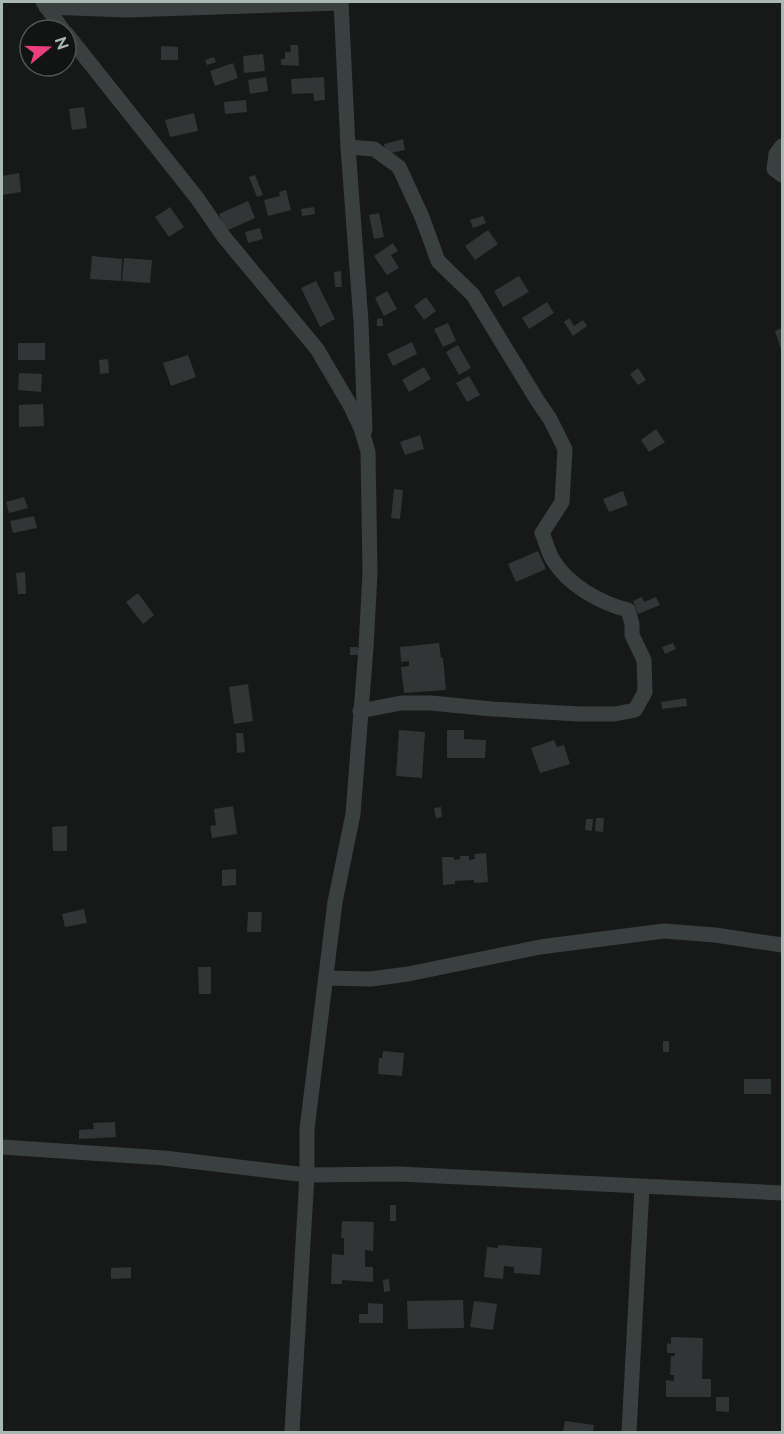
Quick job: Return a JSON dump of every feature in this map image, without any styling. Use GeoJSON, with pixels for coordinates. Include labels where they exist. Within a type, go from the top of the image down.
{"type":"FeatureCollection","features":[{"type":"Feature","properties":{"kind":"street"},"geometry":{"type":"LineString","coordinates":[[45,4],[127,10],[341,2],[348,147],[361,322],[365,439],[370,468],[370,573],[353,814],[334,902],[307,1129],[307,1175],[292,1432]]}},
{"type":"Feature","properties":{"kind":"street"},"geometry":{"type":"LineString","coordinates":[[45,4],[55,18]]}},
{"type":"Feature","properties":{"kind":"street"},"geometry":{"type":"LineString","coordinates":[[78,48],[197,198],[224,237],[317,349],[350,405],[365,439]]}},
{"type":"Feature","properties":{"kind":"street"},"geometry":{"type":"LineString","coordinates":[[783,146],[776,154],[774,169],[783,175]]}},
{"type":"Feature","properties":{"kind":"street"},"geometry":{"type":"LineString","coordinates":[[348,147],[374,149],[399,167],[422,217],[438,261],[473,295],[550,419],[565,449],[562,502],[542,533],[553,559],[568,578],[608,605],[627,610],[632,624],[632,635],[644,660],[645,692],[635,710],[615,714],[492,709],[430,703],[401,703],[360,711]]}},
{"type":"Feature","properties":{"kind":"street"},"geometry":{"type":"LineString","coordinates":[[326,978],[371,979],[408,974],[540,947],[664,931],[715,935],[783,945]]}},
{"type":"Feature","properties":{"kind":"street"},"geometry":{"type":"LineString","coordinates":[[2,1147],[164,1158],[307,1175],[399,1174],[783,1193]]}},
{"type":"Feature","properties":{"kind":"street"},"geometry":{"type":"LineString","coordinates":[[628,1432],[642,1187]]}},
{"type":"Feature","properties":{"kind":"building"},"geometry":{"type":"Polygon","coordinates":[[[290,45],[298,45],[299,66],[281,65],[281,59],[285,59],[285,52],[291,52],[290,45]]]}},
{"type":"Feature","properties":{"kind":"building"},"geometry":{"type":"Polygon","coordinates":[[[161,46],[178,47],[178,60],[161,60],[161,46]]]}},
{"type":"Feature","properties":{"kind":"building"},"geometry":{"type":"Polygon","coordinates":[[[263,54],[265,71],[244,73],[243,56],[263,54]]]}},
{"type":"Feature","properties":{"kind":"building"},"geometry":{"type":"Polygon","coordinates":[[[214,57],[216,62],[207,65],[205,60],[214,57]]]}},
{"type":"Feature","properties":{"kind":"building"},"geometry":{"type":"Polygon","coordinates":[[[233,63],[238,78],[215,86],[210,71],[233,63]]]}},
{"type":"Feature","properties":{"kind":"building"},"geometry":{"type":"Polygon","coordinates":[[[266,77],[268,91],[250,94],[248,80],[266,77]]]}},
{"type":"Feature","properties":{"kind":"building"},"geometry":{"type":"Polygon","coordinates":[[[324,77],[325,100],[314,101],[313,93],[292,94],[291,79],[324,77]]]}},
{"type":"Feature","properties":{"kind":"building"},"geometry":{"type":"Polygon","coordinates":[[[246,100],[247,112],[225,114],[224,102],[246,100]]]}},
{"type":"Feature","properties":{"kind":"building"},"geometry":{"type":"Polygon","coordinates":[[[84,107],[87,128],[72,130],[69,109],[84,107]]]}},
{"type":"Feature","properties":{"kind":"building"},"geometry":{"type":"Polygon","coordinates":[[[194,113],[198,131],[170,137],[165,120],[194,113]]]}},
{"type":"Feature","properties":{"kind":"building"},"geometry":{"type":"Polygon","coordinates":[[[403,139],[405,150],[386,154],[384,144],[403,139]]]}},
{"type":"Feature","properties":{"kind":"building"},"geometry":{"type":"Polygon","coordinates":[[[19,173],[21,192],[2,195],[2,176],[19,173]]]}},
{"type":"Feature","properties":{"kind":"building"},"geometry":{"type":"Polygon","coordinates":[[[255,175],[263,195],[257,197],[249,177],[255,175]]]}},
{"type":"Feature","properties":{"kind":"building"},"geometry":{"type":"Polygon","coordinates":[[[286,190],[291,210],[268,216],[264,200],[280,196],[279,192],[286,190]]]}},
{"type":"Feature","properties":{"kind":"building"},"geometry":{"type":"Polygon","coordinates":[[[248,201],[255,218],[226,231],[219,214],[248,201]]]}},
{"type":"Feature","properties":{"kind":"building"},"geometry":{"type":"Polygon","coordinates":[[[170,207],[184,227],[169,237],[155,217],[170,207]]]}},
{"type":"Feature","properties":{"kind":"building"},"geometry":{"type":"Polygon","coordinates":[[[314,207],[315,214],[302,216],[301,209],[314,207]]]}},
{"type":"Feature","properties":{"kind":"building"},"geometry":{"type":"Polygon","coordinates":[[[379,213],[384,237],[374,239],[369,215],[379,213]]]}},
{"type":"Feature","properties":{"kind":"building"},"geometry":{"type":"Polygon","coordinates":[[[483,216],[486,223],[473,228],[470,220],[483,216]]]}},
{"type":"Feature","properties":{"kind":"building"},"geometry":{"type":"Polygon","coordinates":[[[260,228],[263,239],[248,243],[245,232],[260,228]]]}},
{"type":"Feature","properties":{"kind":"building"},"geometry":{"type":"Polygon","coordinates":[[[488,230],[498,244],[475,260],[465,246],[488,230]]]}},
{"type":"Feature","properties":{"kind":"building"},"geometry":{"type":"Polygon","coordinates":[[[393,243],[398,251],[391,255],[399,268],[387,275],[374,256],[393,243]]]}},
{"type":"Feature","properties":{"kind":"building"},"geometry":{"type":"Polygon","coordinates":[[[92,256],[122,259],[121,281],[90,279],[92,256]]]}},
{"type":"Feature","properties":{"kind":"building"},"geometry":{"type":"Polygon","coordinates":[[[124,258],[152,260],[150,283],[122,281],[124,258]]]}},
{"type":"Feature","properties":{"kind":"building"},"geometry":{"type":"Polygon","coordinates":[[[341,271],[342,287],[335,287],[334,272],[341,271]]]}},
{"type":"Feature","properties":{"kind":"building"},"geometry":{"type":"Polygon","coordinates":[[[519,276],[529,292],[503,307],[494,291],[519,276]]]}},
{"type":"Feature","properties":{"kind":"building"},"geometry":{"type":"Polygon","coordinates":[[[316,281],[335,319],[320,327],[301,288],[316,281]]]}},
{"type":"Feature","properties":{"kind":"building"},"geometry":{"type":"Polygon","coordinates":[[[387,291],[397,309],[384,316],[375,298],[387,291]]]}},
{"type":"Feature","properties":{"kind":"building"},"geometry":{"type":"Polygon","coordinates":[[[426,297],[436,311],[424,320],[414,306],[426,297]]]}},
{"type":"Feature","properties":{"kind":"building"},"geometry":{"type":"Polygon","coordinates":[[[547,302],[554,313],[529,329],[522,318],[547,302]]]}},
{"type":"Feature","properties":{"kind":"building"},"geometry":{"type":"Polygon","coordinates":[[[382,318],[383,326],[377,326],[377,319],[382,318]]]}},
{"type":"Feature","properties":{"kind":"building"},"geometry":{"type":"Polygon","coordinates":[[[569,318],[574,326],[583,320],[587,326],[573,336],[564,322],[569,318]]]}},
{"type":"Feature","properties":{"kind":"building"},"geometry":{"type":"Polygon","coordinates":[[[448,323],[456,341],[443,347],[434,329],[448,323]]]}},
{"type":"Feature","properties":{"kind":"building"},"geometry":{"type":"Polygon","coordinates":[[[782,328],[782,352],[775,331],[782,328]]]}},
{"type":"Feature","properties":{"kind":"building"},"geometry":{"type":"Polygon","coordinates":[[[412,342],[417,354],[393,366],[387,354],[412,342]]]}},
{"type":"Feature","properties":{"kind":"building"},"geometry":{"type":"Polygon","coordinates":[[[18,343],[45,343],[45,360],[18,360],[18,343]]]}},
{"type":"Feature","properties":{"kind":"building"},"geometry":{"type":"Polygon","coordinates":[[[458,345],[471,368],[459,375],[446,352],[458,345]]]}},
{"type":"Feature","properties":{"kind":"building"},"geometry":{"type":"Polygon","coordinates":[[[188,355],[196,377],[171,386],[163,363],[188,355]]]}},
{"type":"Feature","properties":{"kind":"building"},"geometry":{"type":"Polygon","coordinates":[[[108,359],[109,373],[100,374],[99,360],[108,359]]]}},
{"type":"Feature","properties":{"kind":"building"},"geometry":{"type":"Polygon","coordinates":[[[424,367],[431,379],[409,392],[402,380],[424,367]]]}},
{"type":"Feature","properties":{"kind":"building"},"geometry":{"type":"Polygon","coordinates":[[[638,368],[646,380],[638,385],[630,374],[638,368]]]}},
{"type":"Feature","properties":{"kind":"building"},"geometry":{"type":"Polygon","coordinates":[[[19,373],[42,374],[41,392],[18,390],[19,373]]]}},
{"type":"Feature","properties":{"kind":"building"},"geometry":{"type":"Polygon","coordinates":[[[469,376],[480,395],[467,402],[456,383],[469,376]]]}},
{"type":"Feature","properties":{"kind":"building"},"geometry":{"type":"Polygon","coordinates":[[[43,404],[44,426],[19,427],[19,405],[43,404]]]}},
{"type":"Feature","properties":{"kind":"building"},"geometry":{"type":"Polygon","coordinates":[[[656,429],[665,442],[649,452],[641,440],[656,429]]]}},
{"type":"Feature","properties":{"kind":"building"},"geometry":{"type":"Polygon","coordinates":[[[420,435],[424,449],[405,455],[400,442],[420,435]]]}},
{"type":"Feature","properties":{"kind":"building"},"geometry":{"type":"Polygon","coordinates":[[[394,489],[403,490],[400,519],[391,518],[394,489]]]}},
{"type":"Feature","properties":{"kind":"building"},"geometry":{"type":"Polygon","coordinates":[[[623,491],[628,505],[609,512],[603,499],[623,491]]]}},
{"type":"Feature","properties":{"kind":"building"},"geometry":{"type":"Polygon","coordinates":[[[24,497],[28,508],[9,513],[6,502],[24,497]]]}},
{"type":"Feature","properties":{"kind":"building"},"geometry":{"type":"Polygon","coordinates":[[[34,516],[37,528],[13,533],[10,521],[34,516]]]}},
{"type":"Feature","properties":{"kind":"building"},"geometry":{"type":"Polygon","coordinates":[[[538,551],[546,569],[516,582],[508,564],[538,551]]]}},
{"type":"Feature","properties":{"kind":"building"},"geometry":{"type":"Polygon","coordinates":[[[25,572],[26,594],[18,594],[16,573],[25,572]]]}},
{"type":"Feature","properties":{"kind":"building"},"geometry":{"type":"Polygon","coordinates":[[[138,593],[154,615],[143,624],[126,602],[138,593]]]}},
{"type":"Feature","properties":{"kind":"building"},"geometry":{"type":"Polygon","coordinates":[[[642,597],[644,602],[656,597],[660,605],[638,614],[633,601],[642,597]]]}},
{"type":"Feature","properties":{"kind":"building"},"geometry":{"type":"Polygon","coordinates":[[[439,643],[446,690],[404,693],[401,667],[409,666],[409,661],[401,662],[400,647],[439,643]]]}},
{"type":"Feature","properties":{"kind":"building"},"geometry":{"type":"Polygon","coordinates":[[[673,643],[676,649],[665,654],[662,647],[673,643]]]}},
{"type":"Feature","properties":{"kind":"building"},"geometry":{"type":"Polygon","coordinates":[[[350,647],[358,647],[358,655],[350,655],[350,647]]]}},
{"type":"Feature","properties":{"kind":"building"},"geometry":{"type":"Polygon","coordinates":[[[248,684],[253,721],[234,724],[229,687],[248,684]]]}},
{"type":"Feature","properties":{"kind":"building"},"geometry":{"type":"Polygon","coordinates":[[[686,698],[687,706],[662,709],[661,702],[686,698]]]}},
{"type":"Feature","properties":{"kind":"building"},"geometry":{"type":"Polygon","coordinates":[[[399,730],[425,732],[422,778],[396,776],[399,730]]]}},
{"type":"Feature","properties":{"kind":"building"},"geometry":{"type":"Polygon","coordinates":[[[447,730],[464,730],[464,739],[486,740],[485,758],[447,758],[447,730]]]}},
{"type":"Feature","properties":{"kind":"building"},"geometry":{"type":"Polygon","coordinates":[[[236,733],[243,733],[245,752],[237,753],[236,733]]]}},
{"type":"Feature","properties":{"kind":"building"},"geometry":{"type":"Polygon","coordinates":[[[554,740],[557,747],[564,745],[570,764],[540,773],[531,748],[554,740]]]}},
{"type":"Feature","properties":{"kind":"building"},"geometry":{"type":"Polygon","coordinates":[[[233,806],[237,834],[212,838],[210,826],[216,825],[214,809],[233,806]]]}},
{"type":"Feature","properties":{"kind":"building"},"geometry":{"type":"Polygon","coordinates":[[[441,807],[442,817],[436,818],[434,808],[441,807]]]}},
{"type":"Feature","properties":{"kind":"building"},"geometry":{"type":"Polygon","coordinates":[[[596,818],[604,818],[603,832],[595,831],[596,818]]]}},
{"type":"Feature","properties":{"kind":"building"},"geometry":{"type":"Polygon","coordinates":[[[586,819],[593,819],[592,831],[585,830],[586,819]]]}},
{"type":"Feature","properties":{"kind":"building"},"geometry":{"type":"Polygon","coordinates":[[[67,826],[67,851],[53,851],[52,827],[67,826]]]}},
{"type":"Feature","properties":{"kind":"building"},"geometry":{"type":"Polygon","coordinates":[[[486,853],[488,882],[455,881],[455,884],[443,885],[442,857],[454,857],[454,860],[460,859],[460,856],[469,856],[469,860],[475,859],[474,854],[486,853]]]}},
{"type":"Feature","properties":{"kind":"building"},"geometry":{"type":"Polygon","coordinates":[[[236,869],[236,885],[222,886],[222,870],[236,869]]]}},
{"type":"Feature","properties":{"kind":"building"},"geometry":{"type":"Polygon","coordinates":[[[84,909],[87,923],[65,927],[62,914],[84,909]]]}},
{"type":"Feature","properties":{"kind":"building"},"geometry":{"type":"Polygon","coordinates":[[[248,912],[262,912],[261,932],[247,932],[248,912]]]}},
{"type":"Feature","properties":{"kind":"building"},"geometry":{"type":"Polygon","coordinates":[[[198,967],[211,967],[211,994],[199,994],[198,967]]]}},
{"type":"Feature","properties":{"kind":"building"},"geometry":{"type":"Polygon","coordinates":[[[663,1041],[669,1041],[669,1052],[663,1052],[663,1041]]]}},
{"type":"Feature","properties":{"kind":"building"},"geometry":{"type":"Polygon","coordinates":[[[383,1051],[404,1053],[402,1076],[378,1074],[379,1058],[382,1058],[383,1051]]]}},
{"type":"Feature","properties":{"kind":"building"},"geometry":{"type":"Polygon","coordinates":[[[744,1079],[771,1079],[771,1094],[744,1094],[744,1079]]]}},
{"type":"Feature","properties":{"kind":"building"},"geometry":{"type":"Polygon","coordinates":[[[115,1122],[116,1137],[79,1139],[79,1130],[94,1129],[93,1123],[115,1122]]]}},
{"type":"Feature","properties":{"kind":"building"},"geometry":{"type":"Polygon","coordinates":[[[390,1205],[396,1205],[396,1221],[390,1221],[390,1205]]]}},
{"type":"Feature","properties":{"kind":"building"},"geometry":{"type":"Polygon","coordinates":[[[342,1221],[374,1222],[373,1251],[365,1250],[365,1267],[373,1267],[373,1282],[342,1280],[342,1284],[331,1284],[332,1254],[344,1255],[344,1238],[341,1238],[342,1221]]]}},
{"type":"Feature","properties":{"kind":"building"},"geometry":{"type":"Polygon","coordinates":[[[498,1245],[542,1248],[540,1275],[514,1273],[514,1267],[504,1266],[503,1279],[484,1277],[487,1247],[498,1248],[498,1245]]]}},
{"type":"Feature","properties":{"kind":"building"},"geometry":{"type":"Polygon","coordinates":[[[131,1267],[131,1278],[111,1279],[111,1268],[131,1267]]]}},
{"type":"Feature","properties":{"kind":"building"},"geometry":{"type":"Polygon","coordinates":[[[389,1279],[390,1291],[384,1292],[383,1280],[389,1279]]]}},
{"type":"Feature","properties":{"kind":"building"},"geometry":{"type":"Polygon","coordinates":[[[463,1300],[464,1328],[408,1329],[407,1301],[463,1300]]]}},
{"type":"Feature","properties":{"kind":"building"},"geometry":{"type":"Polygon","coordinates":[[[474,1301],[497,1304],[493,1330],[470,1327],[474,1301]]]}},
{"type":"Feature","properties":{"kind":"building"},"geometry":{"type":"Polygon","coordinates":[[[368,1303],[383,1304],[383,1323],[359,1323],[359,1314],[368,1314],[368,1303]]]}},
{"type":"Feature","properties":{"kind":"building"},"geometry":{"type":"Polygon","coordinates":[[[671,1337],[703,1338],[702,1379],[711,1379],[711,1397],[666,1397],[666,1380],[674,1381],[674,1375],[670,1375],[671,1356],[675,1356],[675,1353],[667,1353],[667,1343],[671,1344],[671,1337]]]}},
{"type":"Feature","properties":{"kind":"building"},"geometry":{"type":"Polygon","coordinates":[[[716,1397],[729,1397],[729,1412],[716,1411],[716,1397]]]}},
{"type":"Feature","properties":{"kind":"building"},"geometry":{"type":"Polygon","coordinates":[[[565,1421],[594,1425],[593,1432],[563,1432],[565,1421]]]}}]}
